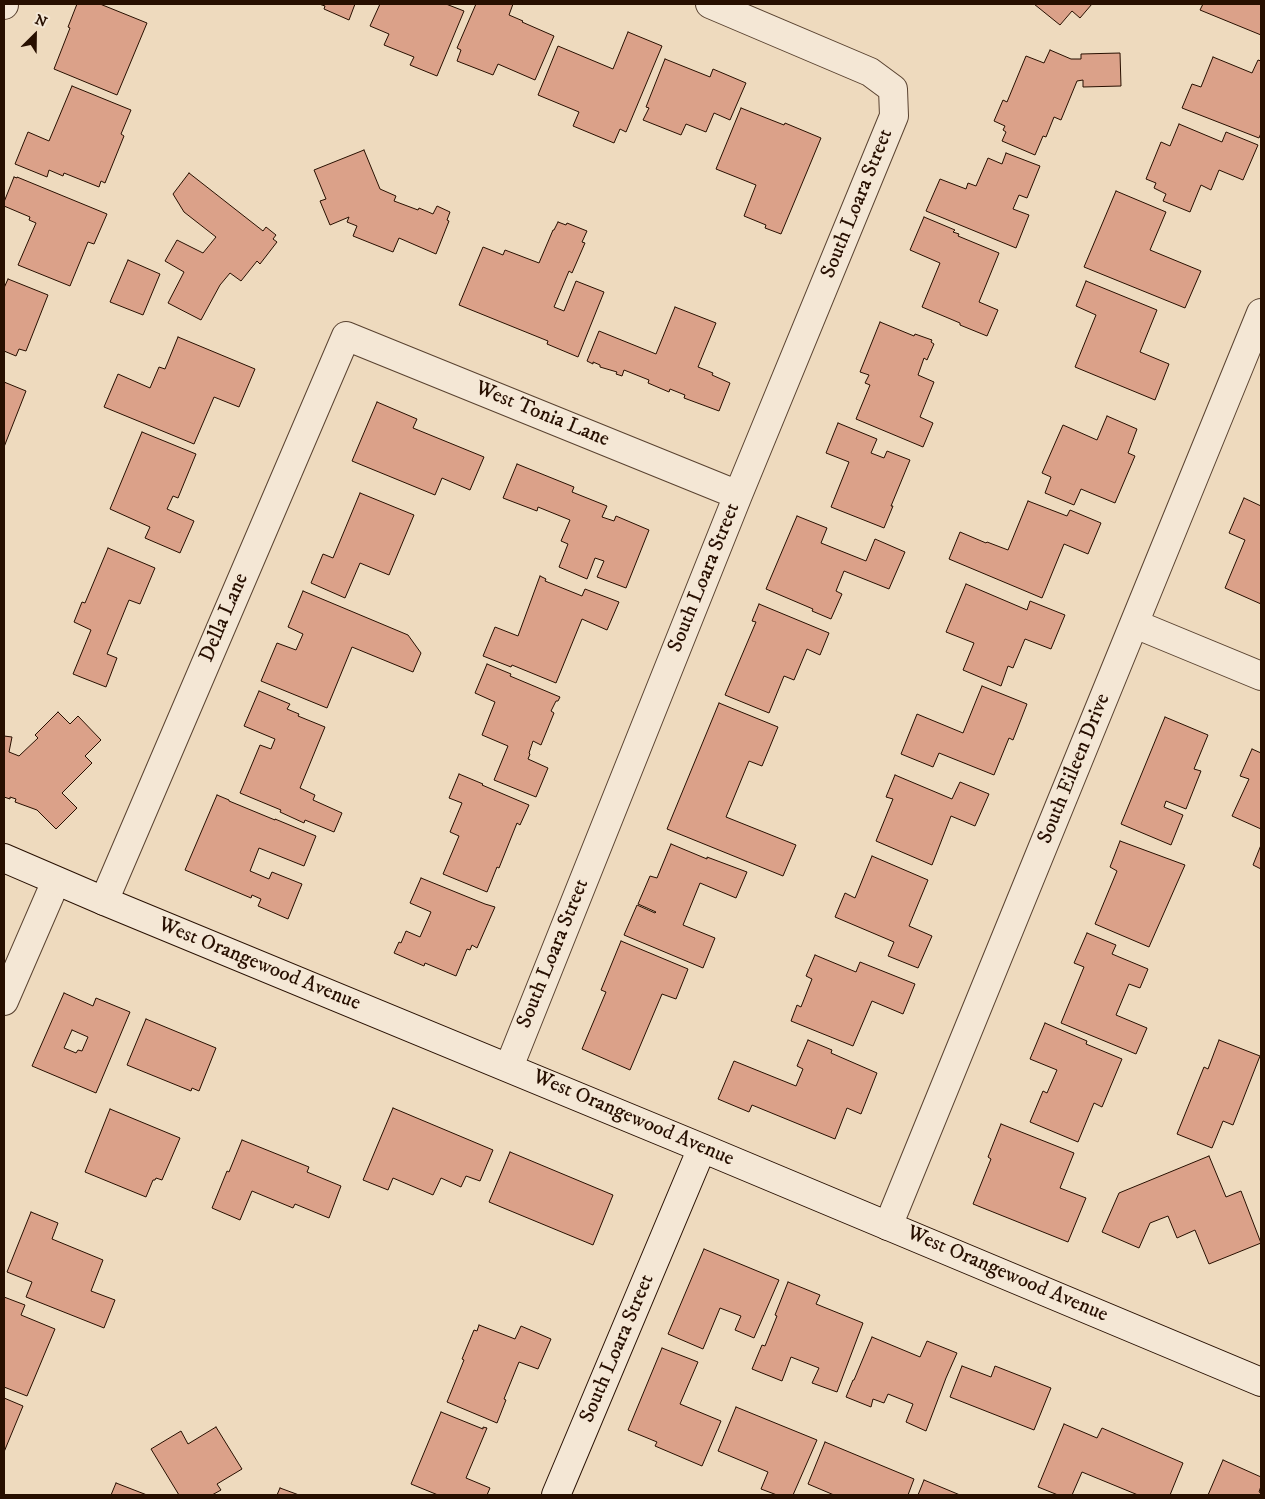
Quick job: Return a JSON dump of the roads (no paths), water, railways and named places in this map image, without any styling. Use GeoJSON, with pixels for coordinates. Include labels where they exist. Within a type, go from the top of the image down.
{"type":"FeatureCollection","features":[{"type":"Feature","properties":{"kind":"street","name":"South Loara Street"},"geometry":{"type":"LineString","coordinates":[[509,1067],[738,495],[894,116],[893,89],[870,72],[710,4]]}},
{"type":"Feature","properties":{"kind":"street","name":"South Eileen Drive"},"geometry":{"type":"LineString","coordinates":[[888,1226],[1261,312]]}},
{"type":"Feature","properties":{"kind":"street","name":"West Tonia Lane"},"geometry":{"type":"LineString","coordinates":[[346,336],[738,495]]}},
{"type":"Feature","properties":{"kind":"street","name":"Della Lane"},"geometry":{"type":"LineString","coordinates":[[104,901],[346,336]]}},
{"type":"Feature","properties":{"kind":"street"},"geometry":{"type":"LineString","coordinates":[[1135,624],[1261,676]]}},
{"type":"Feature","properties":{"kind":"street","name":"West Orangewood Avenue"},"geometry":{"type":"LineString","coordinates":[[4,858],[1261,1382]]}},
{"type":"Feature","properties":{"kind":"street"},"geometry":{"type":"LineString","coordinates":[[4,1001],[56,881]]}},
{"type":"Feature","properties":{"kind":"street","name":"South Loara Street"},"geometry":{"type":"LineString","coordinates":[[561,1494],[702,1148]]}}]}
